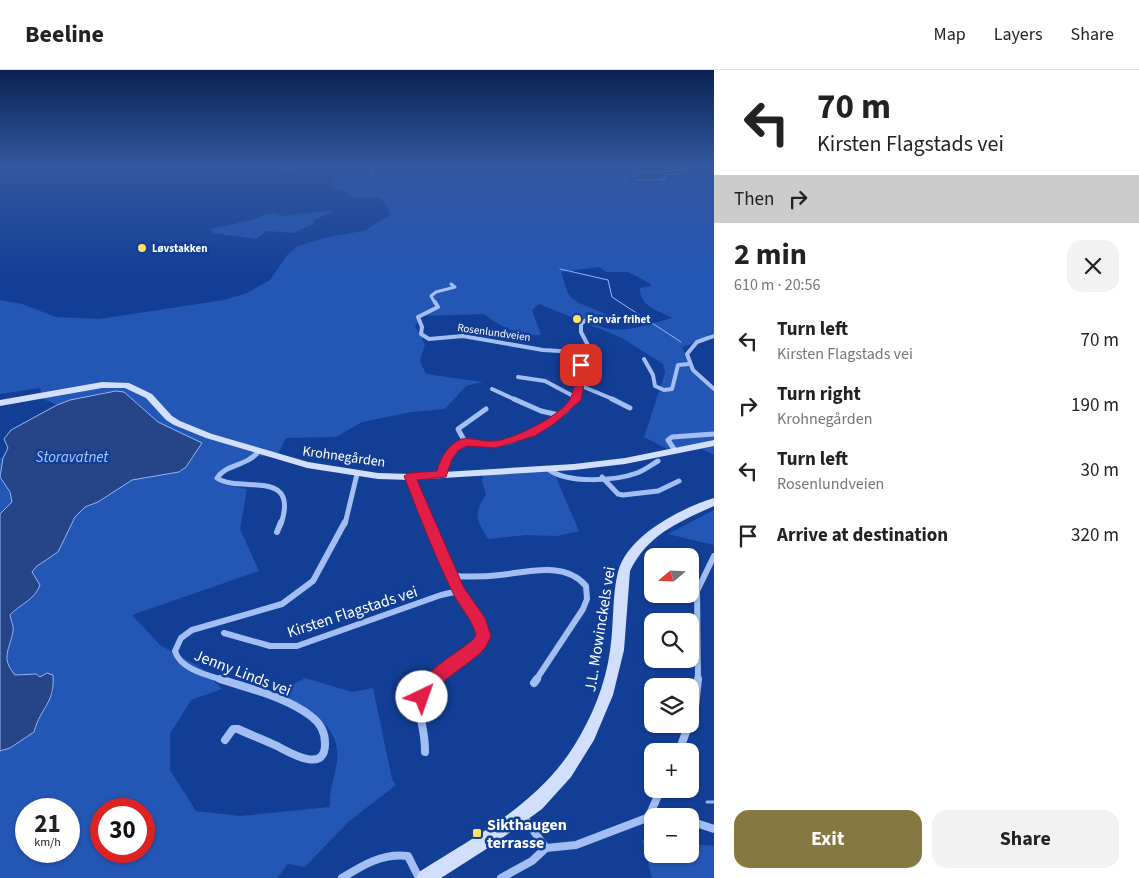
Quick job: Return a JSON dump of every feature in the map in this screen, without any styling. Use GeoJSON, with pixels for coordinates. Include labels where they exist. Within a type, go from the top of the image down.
{"type":"FeatureCollection","features":[{"type":"Feature","properties":{"kind":"main road","name":"Krohnegården"},"geometry":{"type":"LineString","coordinates":[[0,403],[102,385],[126,385],[149,396],[169,418],[177,423],[258,452],[307,466],[356,474],[410,476],[609,464],[714,442]]}},
{"type":"Feature","properties":{"kind":"main road","name":"J.L. Mowinckels vei"},"geometry":{"type":"LineString","coordinates":[[425,878],[522,816],[559,779],[583,746],[602,710],[613,675],[624,571],[630,555],[641,542],[654,532],[714,502]]}},
{"type":"Feature","properties":{"kind":"street","name":"Rosenlundveien"},"geometry":{"type":"LineString","coordinates":[[451,284],[455,287],[436,292],[431,296],[438,307],[418,317],[422,334],[429,339],[463,336],[543,350],[592,354]]}},
{"type":"Feature","properties":{"kind":"street"},"geometry":{"type":"LineString","coordinates":[[442,474],[447,458],[455,448],[465,442],[499,444],[531,433],[559,416],[577,398],[579,385],[577,371],[592,354],[580,329],[581,324],[586,320]]}},
{"type":"Feature","properties":{"kind":"street"},"geometry":{"type":"LineString","coordinates":[[714,336],[692,346],[687,354],[689,364],[714,389]]}},
{"type":"Feature","properties":{"kind":"street"},"geometry":{"type":"LineString","coordinates":[[644,360],[652,374],[655,386],[664,390],[672,389],[678,365],[689,364]]}},
{"type":"Feature","properties":{"kind":"street"},"geometry":{"type":"LineString","coordinates":[[518,378],[545,381],[577,398]]}},
{"type":"Feature","properties":{"kind":"street"},"geometry":{"type":"LineString","coordinates":[[579,385],[599,392],[630,408]]}},
{"type":"Feature","properties":{"kind":"street"},"geometry":{"type":"LineString","coordinates":[[492,389],[530,408],[559,416]]}},
{"type":"Feature","properties":{"kind":"street"},"geometry":{"type":"LineString","coordinates":[[465,442],[458,429],[486,409]]}},
{"type":"Feature","properties":{"kind":"street"},"geometry":{"type":"LineString","coordinates":[[674,449],[668,440],[672,437],[714,434]]}},
{"type":"Feature","properties":{"kind":"street"},"geometry":{"type":"LineString","coordinates":[[258,452],[252,460],[221,472],[218,478],[225,484],[260,484],[277,489],[282,497],[284,513],[277,532]]}},
{"type":"Feature","properties":{"kind":"street","name":"Krohnegården"},"geometry":{"type":"LineString","coordinates":[[548,469],[556,476],[570,479],[602,477],[635,473],[658,461]]}},
{"type":"Feature","properties":{"kind":"street","name":"Jenny Linds vei"},"geometry":{"type":"LineString","coordinates":[[225,740],[233,729],[238,729],[279,747],[299,759],[316,759],[325,748],[325,736],[321,727],[312,716],[227,680],[200,673],[178,660],[175,651],[180,638],[192,630],[282,604],[313,581],[343,529],[351,505],[356,474]]}},
{"type":"Feature","properties":{"kind":"street"},"geometry":{"type":"LineString","coordinates":[[410,476],[428,523],[459,591],[480,623],[484,636],[479,644],[456,661],[424,690],[419,708],[426,742],[425,752]]}},
{"type":"Feature","properties":{"kind":"street"},"geometry":{"type":"LineString","coordinates":[[602,477],[618,494],[623,495],[658,491],[679,481]]}},
{"type":"Feature","properties":{"kind":"street"},"geometry":{"type":"LineString","coordinates":[[698,678],[697,591],[714,556]]}},
{"type":"Feature","properties":{"kind":"street"},"geometry":{"type":"LineString","coordinates":[[453,576],[494,576],[548,570],[575,576],[583,580],[588,593],[585,605],[534,683]]}},
{"type":"Feature","properties":{"kind":"street","name":"Kirsten Flagstads vei"},"geometry":{"type":"LineString","coordinates":[[224,633],[270,646],[297,646],[441,595],[459,591]]}},
{"type":"Feature","properties":{"kind":"street"},"geometry":{"type":"LineString","coordinates":[[522,816],[546,848]]}},
{"type":"Feature","properties":{"kind":"street"},"geometry":{"type":"LineString","coordinates":[[502,878],[532,861],[546,848],[576,844],[644,819]]}},
{"type":"Feature","properties":{"kind":"street"},"geometry":{"type":"LineString","coordinates":[[699,824],[714,829]]}},
{"type":"Feature","properties":{"kind":"street"},"geometry":{"type":"LineString","coordinates":[[342,878],[367,863],[388,855],[397,854],[408,856],[419,878]]}},
{"type":"Feature","properties":{"kind":"shaded area"},"geometry":{"type":"Polygon","coordinates":[[[384,203],[714,203],[714,333],[709,334],[709,338],[682,347],[690,365],[714,388],[714,455],[702,449],[671,451],[644,437],[665,373],[663,364],[622,338],[539,304],[532,310],[541,335],[525,334],[511,330],[484,314],[421,316],[415,326],[425,344],[420,361],[426,374],[483,382],[466,386],[445,409],[412,412],[362,422],[336,437],[286,438],[278,454],[255,457],[215,475],[225,485],[247,489],[240,529],[259,571],[132,615],[160,645],[201,668],[222,689],[191,700],[170,734],[170,770],[196,811],[240,816],[330,807],[331,789],[337,761],[337,748],[334,737],[320,719],[300,704],[279,692],[305,678],[352,692],[373,688],[392,779],[396,785],[348,822],[305,867],[288,864],[277,878],[0,878],[0,751],[13,746],[27,734],[54,691],[47,674],[40,677],[36,674],[15,675],[10,669],[7,653],[12,638],[13,626],[10,616],[38,590],[32,573],[37,566],[58,552],[75,517],[85,507],[98,502],[131,480],[179,472],[186,467],[202,443],[158,422],[124,392],[106,392],[57,405],[43,399],[40,388],[0,394],[0,300],[22,304],[56,317],[99,319],[224,300],[247,293],[270,280],[288,254],[298,246],[328,237],[364,231],[391,214],[384,203]],[[599,267],[561,272],[569,295],[574,300],[610,316],[589,318],[597,325],[607,329],[629,329],[672,318],[651,308],[643,300],[640,288],[651,286],[649,283],[628,272],[606,272],[599,267]]]}},
{"type":"Feature","properties":{"kind":"shaded area"},"geometry":{"type":"Polygon","coordinates":[[[333,211],[313,221],[314,224],[293,233],[267,231],[256,239],[213,233],[211,229],[274,213],[283,216],[333,211]]]}},
{"type":"Feature","properties":{"kind":"shaded area"},"geometry":{"type":"Polygon","coordinates":[[[0,458],[3,458],[0,477],[0,458]]]}},
{"type":"Feature","properties":{"kind":"shaded area"},"geometry":{"type":"Polygon","coordinates":[[[551,466],[579,531],[557,536],[526,535],[488,539],[478,521],[479,507],[486,494],[482,481],[484,470],[551,466]]]}},
{"type":"Feature","properties":{"kind":"shaded area"},"geometry":{"type":"Polygon","coordinates":[[[0,477],[10,492],[12,502],[0,514],[0,477]]]}},
{"type":"Feature","properties":{"kind":"shaded area"},"geometry":{"type":"Polygon","coordinates":[[[714,510],[714,545],[668,534],[714,510]]]}},
{"type":"Feature","properties":{"kind":"shaded area"},"geometry":{"type":"Polygon","coordinates":[[[699,845],[714,846],[714,878],[652,878],[648,863],[699,863],[699,845]]]}},
{"type":"Feature","properties":{"kind":"water","name":"Storavatnet"},"geometry":{"type":"Polygon","coordinates":[[[116,391],[124,392],[158,422],[202,443],[186,467],[179,472],[132,480],[98,502],[85,507],[75,517],[58,552],[37,566],[32,572],[40,585],[31,598],[10,615],[13,629],[7,658],[10,669],[15,675],[36,674],[40,677],[47,673],[53,675],[52,692],[34,732],[10,748],[0,751],[0,514],[12,502],[10,492],[0,477],[3,458],[8,448],[4,439],[11,430],[57,405],[70,400],[116,391]]]}},
{"type":"Feature","properties":{"kind":"waterway"},"geometry":{"type":"LineString","coordinates":[[560,269],[608,280],[612,297],[681,342]]}},
{"type":"Feature","properties":{"kind":"waterway"},"geometry":{"type":"LineString","coordinates":[[707,802],[714,802]]}},
{"type":"Feature","properties":{"kind":"place","name":"Løvstakken"},"geometry":{"type":"Point","coordinates":[142,248]}},
{"type":"Feature","properties":{"kind":"place","name":"For vår frihet"},"geometry":{"type":"Point","coordinates":[577,319]}},
{"type":"Feature","properties":{"kind":"place","name":"Sikthaugen terrasse"},"geometry":{"type":"Point","coordinates":[477,833]}},
{"type":"Feature","properties":{"kind":"route"},"geometry":{"type":"LineString","coordinates":[[422,697],[424,690],[456,661],[479,644],[484,636],[480,623],[459,591],[428,523],[410,476],[442,474],[451,451],[465,442],[495,445],[527,435],[546,424],[576,400],[579,384],[577,371],[581,365]]}}]}
